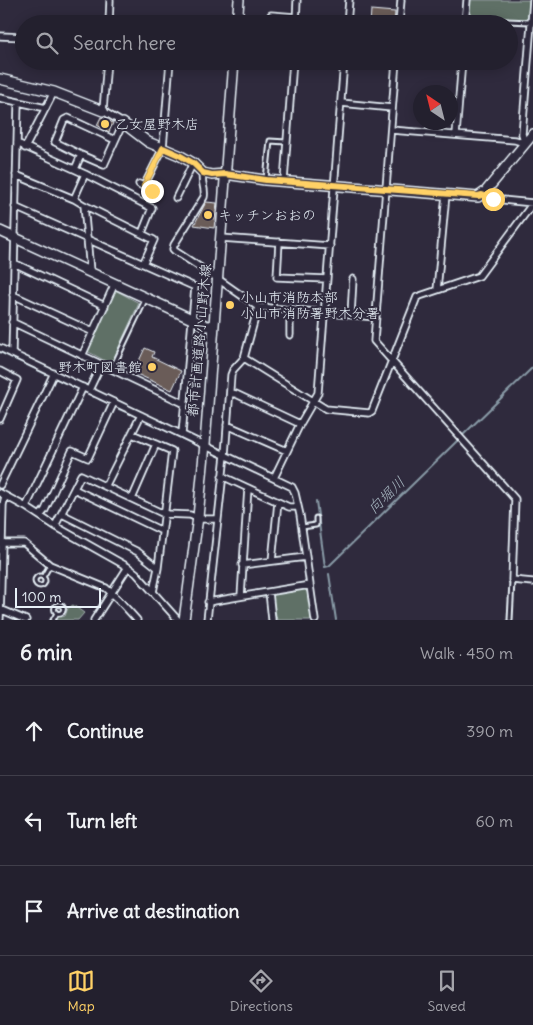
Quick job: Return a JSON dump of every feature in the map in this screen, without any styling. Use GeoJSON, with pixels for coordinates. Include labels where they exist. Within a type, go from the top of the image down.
{"type":"FeatureCollection","features":[{"type":"Feature","properties":{"kind":"street"},"geometry":{"type":"LineString","coordinates":[[109,15],[110,0]]}},
{"type":"Feature","properties":{"kind":"street"},"geometry":{"type":"LineString","coordinates":[[238,15],[239,0]]}},
{"type":"Feature","properties":{"kind":"street"},"geometry":{"type":"LineString","coordinates":[[296,15],[297,0]]}},
{"type":"Feature","properties":{"kind":"street"},"geometry":{"type":"LineString","coordinates":[[349,15],[350,0]]}},
{"type":"Feature","properties":{"kind":"street"},"geometry":{"type":"LineString","coordinates":[[400,15],[401,0]]}},
{"type":"Feature","properties":{"kind":"street"},"geometry":{"type":"LineString","coordinates":[[466,15],[467,0]]}},
{"type":"Feature","properties":{"kind":"street"},"geometry":{"type":"LineString","coordinates":[[526,143],[522,134],[533,0]]}},
{"type":"Feature","properties":{"kind":"street"},"geometry":{"type":"LineString","coordinates":[[0,36],[15,37]]}},
{"type":"Feature","properties":{"kind":"street"},"geometry":{"type":"LineString","coordinates":[[103,111],[105,70]]}},
{"type":"Feature","properties":{"kind":"street"},"geometry":{"type":"LineString","coordinates":[[152,191],[141,185],[163,148],[169,70]]}},
{"type":"Feature","properties":{"kind":"street","name":"都市計画道路小山野木線"},"geometry":{"type":"LineString","coordinates":[[184,620],[198,517],[205,444],[233,70]]}},
{"type":"Feature","properties":{"kind":"street"},"geometry":{"type":"LineString","coordinates":[[284,181],[292,70]]}},
{"type":"Feature","properties":{"kind":"street"},"geometry":{"type":"LineString","coordinates":[[274,478],[300,424],[318,393],[343,70]]}},
{"type":"Feature","properties":{"kind":"street"},"geometry":{"type":"LineString","coordinates":[[395,70],[374,341],[515,499],[512,580],[533,582]]}},
{"type":"Feature","properties":{"kind":"street"},"geometry":{"type":"LineString","coordinates":[[456,135],[461,70]]}},
{"type":"Feature","properties":{"kind":"street"},"geometry":{"type":"LineString","coordinates":[[0,78],[54,92],[103,111],[148,142],[193,163],[203,173],[266,180],[482,195],[493,199],[533,203]]}},
{"type":"Feature","properties":{"kind":"street"},"geometry":{"type":"LineString","coordinates":[[25,148],[54,92]]}},
{"type":"Feature","properties":{"kind":"street"},"geometry":{"type":"LineString","coordinates":[[0,98],[46,108]]}},
{"type":"Feature","properties":{"kind":"street"},"geometry":{"type":"LineString","coordinates":[[12,354],[18,103]]}},
{"type":"Feature","properties":{"kind":"street"},"geometry":{"type":"LineString","coordinates":[[341,103],[392,108]]}},
{"type":"Feature","properties":{"kind":"street"},"geometry":{"type":"LineString","coordinates":[[115,140],[68,118],[64,120],[55,142],[104,165],[115,140],[122,123]]}},
{"type":"Feature","properties":{"kind":"street"},"geometry":{"type":"LineString","coordinates":[[391,130],[515,140],[526,143]]}},
{"type":"Feature","properties":{"kind":"street"},"geometry":{"type":"LineString","coordinates":[[482,195],[533,134]]}},
{"type":"Feature","properties":{"kind":"street"},"geometry":{"type":"LineString","coordinates":[[17,143],[75,169],[152,208],[142,233]]}},
{"type":"Feature","properties":{"kind":"street"},"geometry":{"type":"LineString","coordinates":[[75,169],[81,155]]}},
{"type":"Feature","properties":{"kind":"street"},"geometry":{"type":"LineString","coordinates":[[176,198],[193,163]]}},
{"type":"Feature","properties":{"kind":"street"},"geometry":{"type":"LineString","coordinates":[[203,173],[201,178],[204,197],[173,248],[175,251],[258,308],[376,317]]}},
{"type":"Feature","properties":{"kind":"street"},"geometry":{"type":"LineString","coordinates":[[74,200],[85,174]]}},
{"type":"Feature","properties":{"kind":"street"},"geometry":{"type":"LineString","coordinates":[[16,175],[74,200],[154,240],[143,264]]}},
{"type":"Feature","properties":{"kind":"street"},"geometry":{"type":"LineString","coordinates":[[437,290],[446,194]]}},
{"type":"Feature","properties":{"kind":"street"},"geometry":{"type":"LineString","coordinates":[[244,358],[326,409],[369,413],[372,411],[417,298],[479,276],[533,203]]}},
{"type":"Feature","properties":{"kind":"street"},"geometry":{"type":"LineString","coordinates":[[84,205],[90,271]]}},
{"type":"Feature","properties":{"kind":"street"},"geometry":{"type":"LineString","coordinates":[[15,207],[195,287],[182,434]]}},
{"type":"Feature","properties":{"kind":"street"},"geometry":{"type":"LineString","coordinates":[[0,231],[207,326],[214,326]]}},
{"type":"Feature","properties":{"kind":"street"},"geometry":{"type":"LineString","coordinates":[[221,238],[330,246]]}},
{"type":"Feature","properties":{"kind":"street"},"geometry":{"type":"LineString","coordinates":[[279,242],[277,277],[327,279]]}},
{"type":"Feature","properties":{"kind":"street"},"geometry":{"type":"LineString","coordinates":[[14,263],[105,306]]}},
{"type":"Feature","properties":{"kind":"street"},"geometry":{"type":"LineString","coordinates":[[351,315],[353,279]]}},
{"type":"Feature","properties":{"kind":"street"},"geometry":{"type":"LineString","coordinates":[[82,356],[115,283]]}},
{"type":"Feature","properties":{"kind":"street"},"geometry":{"type":"LineString","coordinates":[[13,295],[93,332]]}},
{"type":"Feature","properties":{"kind":"street"},"geometry":{"type":"LineString","coordinates":[[207,620],[225,454],[231,375],[244,358],[258,308]]}},
{"type":"Feature","properties":{"kind":"street"},"geometry":{"type":"LineString","coordinates":[[290,310],[290,335]]}},
{"type":"Feature","properties":{"kind":"street"},"geometry":{"type":"LineString","coordinates":[[12,322],[185,404]]}},
{"type":"Feature","properties":{"kind":"street"},"geometry":{"type":"LineString","coordinates":[[0,348],[292,487],[302,527],[315,620]]}},
{"type":"Feature","properties":{"kind":"street"},"geometry":{"type":"LineString","coordinates":[[26,507],[86,388],[101,365]]}},
{"type":"Feature","properties":{"kind":"street"},"geometry":{"type":"LineString","coordinates":[[0,371],[17,380],[0,419]]}},
{"type":"Feature","properties":{"kind":"street"},"geometry":{"type":"LineString","coordinates":[[0,485],[54,373]]}},
{"type":"Feature","properties":{"kind":"street"},"geometry":{"type":"LineString","coordinates":[[230,393],[236,394],[300,424]]}},
{"type":"Feature","properties":{"kind":"street"},"geometry":{"type":"LineString","coordinates":[[40,516],[45,510],[72,451],[88,458],[114,402]]}},
{"type":"Feature","properties":{"kind":"street"},"geometry":{"type":"LineString","coordinates":[[106,486],[141,415]]}},
{"type":"Feature","properties":{"kind":"street"},"geometry":{"type":"LineString","coordinates":[[227,425],[288,451]]}},
{"type":"Feature","properties":{"kind":"street"},"geometry":{"type":"LineString","coordinates":[[132,434],[172,451],[158,568],[153,592]]}},
{"type":"Feature","properties":{"kind":"street"},"geometry":{"type":"LineString","coordinates":[[132,499],[156,444]]}},
{"type":"Feature","properties":{"kind":"street"},"geometry":{"type":"LineString","coordinates":[[55,526],[81,475],[164,514],[198,517],[200,519],[218,519]]}},
{"type":"Feature","properties":{"kind":"street"},"geometry":{"type":"LineString","coordinates":[[222,476],[289,507],[298,507]]}},
{"type":"Feature","properties":{"kind":"street"},"geometry":{"type":"LineString","coordinates":[[241,596],[248,488]]}},
{"type":"Feature","properties":{"kind":"street"},"geometry":{"type":"LineString","coordinates":[[74,489],[162,531]]}},
{"type":"Feature","properties":{"kind":"street"},"geometry":{"type":"LineString","coordinates":[[2,494],[136,572],[178,620]]}},
{"type":"Feature","properties":{"kind":"street"},"geometry":{"type":"LineString","coordinates":[[0,619],[2,494]]}},
{"type":"Feature","properties":{"kind":"street"},"geometry":{"type":"LineString","coordinates":[[272,561],[278,502]]}},
{"type":"Feature","properties":{"kind":"street"},"geometry":{"type":"LineString","coordinates":[[62,514],[138,552],[158,568]]}},
{"type":"Feature","properties":{"kind":"street"},"geometry":{"type":"LineString","coordinates":[[2,543],[24,544],[50,565],[106,588],[137,620]]}},
{"type":"Feature","properties":{"kind":"street"},"geometry":{"type":"LineString","coordinates":[[242,565],[306,557]]}},
{"type":"Feature","properties":{"kind":"street"},"geometry":{"type":"LineString","coordinates":[[94,620],[128,567]]}},
{"type":"Feature","properties":{"kind":"street"},"geometry":{"type":"LineString","coordinates":[[208,602],[310,585]]}},
{"type":"Feature","properties":{"kind":"street"},"geometry":{"type":"LineString","coordinates":[[269,592],[272,620]]}},
{"type":"Feature","properties":{"kind":"street"},"geometry":{"type":"LineString","coordinates":[[0,609],[26,620]]}},
{"type":"Feature","properties":{"kind":"lane"},"geometry":{"type":"LineString","coordinates":[[518,22],[530,22]]}},
{"type":"Feature","properties":{"kind":"lane"},"geometry":{"type":"LineString","coordinates":[[266,180],[270,141],[286,142]]}},
{"type":"Feature","properties":{"kind":"lane"},"geometry":{"type":"LineString","coordinates":[[111,370],[146,298]]}},
{"type":"Feature","properties":{"kind":"lane"},"geometry":{"type":"LineString","coordinates":[[302,527],[316,525],[316,518]]}},
{"type":"Feature","properties":{"kind":"lane"},"geometry":{"type":"LineString","coordinates":[[43,576],[50,565]]}},
{"type":"Feature","properties":{"kind":"lane"},"geometry":{"type":"LineString","coordinates":[[510,620],[512,580]]}},
{"type":"Feature","properties":{"kind":"lane"},"geometry":{"type":"LineString","coordinates":[[53,620],[57,613]]}},
{"type":"Feature","properties":{"kind":"green space"},"geometry":{"type":"Polygon","coordinates":[[[470,0],[529,0],[528,18],[525,20],[518,20],[518,15],[469,14],[470,0]]]}},
{"type":"Feature","properties":{"kind":"green space"},"geometry":{"type":"Polygon","coordinates":[[[115,290],[139,303],[111,364],[87,351],[115,290]]]}},
{"type":"Feature","properties":{"kind":"green space"},"geometry":{"type":"Polygon","coordinates":[[[304,589],[308,593],[312,620],[277,620],[272,595],[304,589]]]}},
{"type":"Feature","properties":{"kind":"green space"},"geometry":{"type":"Polygon","coordinates":[[[73,605],[84,613],[78,620],[56,620],[65,616],[68,608],[73,605]]]}},
{"type":"Feature","properties":{"kind":"building"},"geometry":{"type":"Polygon","coordinates":[[[371,10],[395,12],[395,15],[371,15],[371,10]]]}},
{"type":"Feature","properties":{"kind":"building","name":"乙女屋野木店"},"geometry":{"type":"Polygon","coordinates":[[[101,117],[113,123],[109,132],[97,125],[101,117]]]}},
{"type":"Feature","properties":{"kind":"building"},"geometry":{"type":"Polygon","coordinates":[[[206,202],[217,203],[214,228],[194,225],[206,202]]]}},
{"type":"Feature","properties":{"kind":"building","name":"野木町図書館"},"geometry":{"type":"Polygon","coordinates":[[[145,348],[154,352],[152,357],[181,371],[172,390],[130,371],[135,361],[138,363],[145,348]]]}},
{"type":"Feature","properties":{"kind":"waterway"},"geometry":{"type":"LineString","coordinates":[[0,352],[46,374]]}},
{"type":"Feature","properties":{"kind":"waterway","name":"向堀川"},"geometry":{"type":"LineString","coordinates":[[463,435],[533,367]]}},
{"type":"Feature","properties":{"kind":"waterway"},"geometry":{"type":"LineString","coordinates":[[57,379],[65,383]]}},
{"type":"Feature","properties":{"kind":"waterway"},"geometry":{"type":"LineString","coordinates":[[70,385],[76,388]]}},
{"type":"Feature","properties":{"kind":"waterway"},"geometry":{"type":"LineString","coordinates":[[87,393],[94,397]]}},
{"type":"Feature","properties":{"kind":"waterway"},"geometry":{"type":"LineString","coordinates":[[99,399],[108,403]]}},
{"type":"Feature","properties":{"kind":"waterway"},"geometry":{"type":"LineString","coordinates":[[119,409],[136,416]]}},
{"type":"Feature","properties":{"kind":"waterway"},"geometry":{"type":"LineString","coordinates":[[147,421],[193,444]]}},
{"type":"Feature","properties":{"kind":"waterway","name":"向堀川"},"geometry":{"type":"LineString","coordinates":[[316,501],[325,567],[329,566],[458,440]]}},
{"type":"Feature","properties":{"kind":"waterway"},"geometry":{"type":"LineString","coordinates":[[213,453],[219,456]]}},
{"type":"Feature","properties":{"kind":"waterway"},"geometry":{"type":"LineString","coordinates":[[230,461],[251,470]]}},
{"type":"Feature","properties":{"kind":"waterway","name":"向堀川"},"geometry":{"type":"LineString","coordinates":[[329,574],[336,620]]}},
{"type":"Feature","properties":{"kind":"place","name":"乙女屋野木店"},"geometry":{"type":"Point","coordinates":[105,124]}},
{"type":"Feature","properties":{"kind":"place","name":"キッチンおおの"},"geometry":{"type":"Point","coordinates":[208,215]}},
{"type":"Feature","properties":{"kind":"place","name":"小山市消防本部 小山市消防署野木分署"},"geometry":{"type":"Point","coordinates":[230,305]}},
{"type":"Feature","properties":{"kind":"place","name":"野木町図書館"},"geometry":{"type":"Point","coordinates":[152,367]}},
{"type":"Feature","properties":{"kind":"route"},"geometry":{"type":"LineString","coordinates":[[152,191],[144,186],[163,148],[193,163],[203,173],[212,175],[225,174],[266,180],[482,195],[493,199]]}}]}
